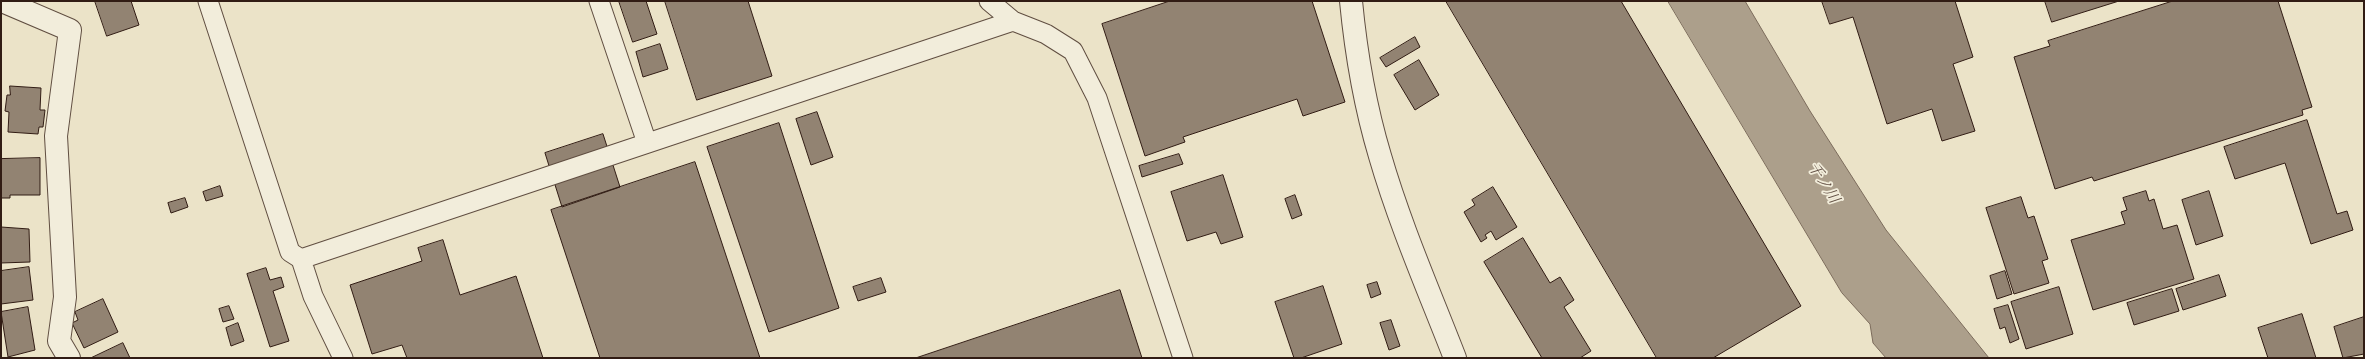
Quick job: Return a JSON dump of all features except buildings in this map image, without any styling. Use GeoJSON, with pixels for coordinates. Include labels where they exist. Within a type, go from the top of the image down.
{"type":"FeatureCollection","features":[{"type":"Feature","properties":{"kind":"street"},"geometry":{"type":"LineString","coordinates":[[2,1],[70,30],[56,136],[65,297],[59,341],[60,355]]}},
{"type":"Feature","properties":{"kind":"street"},"geometry":{"type":"LineString","coordinates":[[1352,1],[1363,83],[1380,156],[1405,232],[1455,358]]}},
{"type":"Feature","properties":{"kind":"lane"},"geometry":{"type":"LineString","coordinates":[[208,1],[290,252],[301,259],[313,296],[343,358]]}},
{"type":"Feature","properties":{"kind":"lane"},"geometry":{"type":"LineString","coordinates":[[599,1],[647,143]]}},
{"type":"Feature","properties":{"kind":"lane"},"geometry":{"type":"LineString","coordinates":[[989,1],[1013,21],[1046,34],[1073,52],[1097,98],[1183,358]]}},
{"type":"Feature","properties":{"kind":"lane"},"geometry":{"type":"LineString","coordinates":[[301,259],[1013,21]]}},
{"type":"Feature","properties":{"kind":"water","name":"千ノ川"},"geometry":{"type":"Polygon","coordinates":[[[1668,1],[1745,1],[1810,111],[1886,230],[1989,358],[1886,358],[1873,343],[1870,324],[1842,293],[1668,1]]]}}]}
